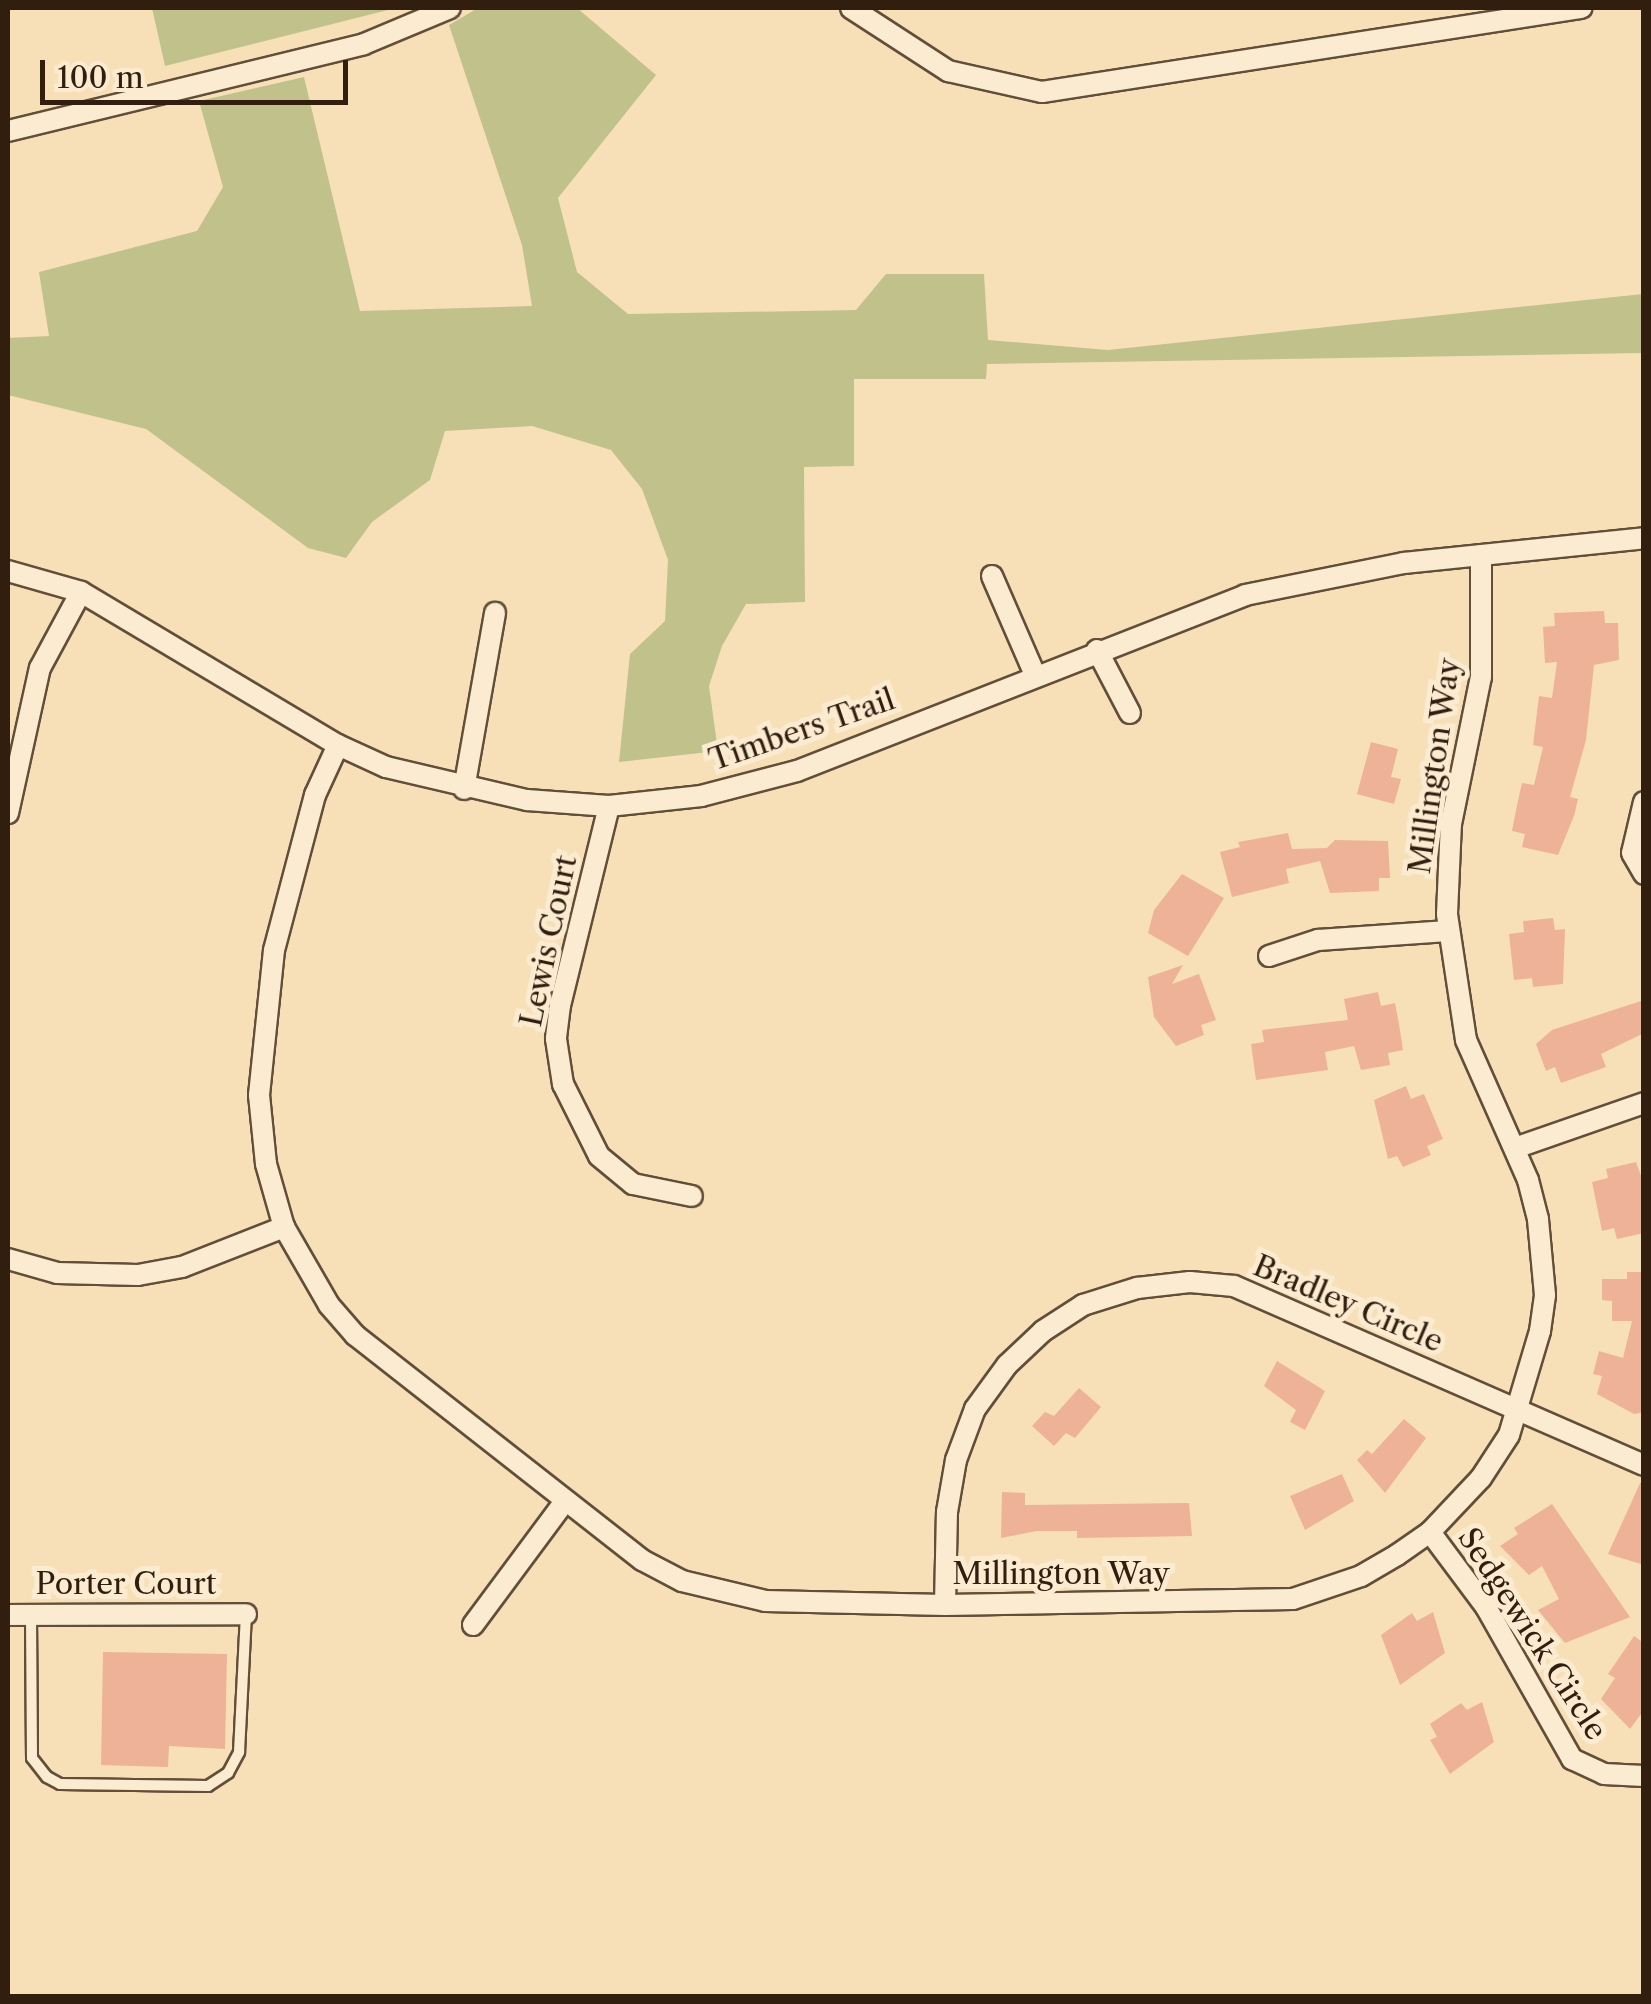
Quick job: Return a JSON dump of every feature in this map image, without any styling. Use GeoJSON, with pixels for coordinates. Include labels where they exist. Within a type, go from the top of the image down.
{"type":"FeatureCollection","features":[{"type":"Feature","properties":{"kind":"street"},"geometry":{"type":"LineString","coordinates":[[8,132],[364,44],[450,8]]}},
{"type":"Feature","properties":{"kind":"street"},"geometry":{"type":"LineString","coordinates":[[851,8],[948,70],[1042,92],[1582,8]]}},
{"type":"Feature","properties":{"kind":"street","name":"Timbers Trail"},"geometry":{"type":"LineString","coordinates":[[8,572],[81,592],[338,745],[422,780],[609,806],[750,786],[1230,600],[1319,576],[1644,538]]}},
{"type":"Feature","properties":{"kind":"street","name":"Millington Way"},"geometry":{"type":"LineString","coordinates":[[338,745],[315,795],[266,1007],[260,1130],[284,1226],[329,1305],[355,1335],[565,1502],[642,1560],[682,1582],[765,1600],[946,1605],[1293,1598],[1361,1576],[1430,1532],[1481,1478],[1532,1376],[1544,1296],[1538,1219],[1515,1148],[1466,1040],[1448,931],[1450,824],[1482,677],[1481,555]]}},
{"type":"Feature","properties":{"kind":"street"},"geometry":{"type":"LineString","coordinates":[[992,576],[1035,675]]}},
{"type":"Feature","properties":{"kind":"street"},"geometry":{"type":"LineString","coordinates":[[8,813],[40,668],[81,592]]}},
{"type":"Feature","properties":{"kind":"street"},"geometry":{"type":"LineString","coordinates":[[464,788],[494,612]]}},
{"type":"Feature","properties":{"kind":"street"},"geometry":{"type":"LineString","coordinates":[[1097,650],[1130,713]]}},
{"type":"Feature","properties":{"kind":"street"},"geometry":{"type":"LineString","coordinates":[[1644,802],[1632,853],[1644,874]]}},
{"type":"Feature","properties":{"kind":"street","name":"Lewis Court"},"geometry":{"type":"LineString","coordinates":[[609,806],[560,1005],[556,1039],[563,1084],[599,1156],[633,1184],[692,1196]]}},
{"type":"Feature","properties":{"kind":"street"},"geometry":{"type":"LineString","coordinates":[[1269,956],[1318,940],[1448,931]]}},
{"type":"Feature","properties":{"kind":"street"},"geometry":{"type":"LineString","coordinates":[[1515,1148],[1644,1103]]}},
{"type":"Feature","properties":{"kind":"street"},"geometry":{"type":"LineString","coordinates":[[8,1259],[57,1273],[138,1275],[182,1267],[284,1226]]}},
{"type":"Feature","properties":{"kind":"street","name":"Bradley Circle"},"geometry":{"type":"LineString","coordinates":[[946,1605],[948,1512],[975,1409],[1007,1365],[1084,1305],[1137,1288],[1190,1282],[1234,1286],[1517,1412]]}},
{"type":"Feature","properties":{"kind":"street"},"geometry":{"type":"LineString","coordinates":[[1517,1412],[1644,1464]]}},
{"type":"Feature","properties":{"kind":"street"},"geometry":{"type":"LineString","coordinates":[[474,1625],[565,1502]]}},
{"type":"Feature","properties":{"kind":"street","name":"Sedgewick Circle"},"geometry":{"type":"LineString","coordinates":[[1430,1532],[1486,1607],[1572,1759],[1604,1774],[1644,1776]]}},
{"type":"Feature","properties":{"kind":"street","name":"Porter Court"},"geometry":{"type":"LineString","coordinates":[[8,1616],[246,1614]]}},
{"type":"Feature","properties":{"kind":"lane"},"geometry":{"type":"LineString","coordinates":[[31,1615],[32,1758],[48,1777],[60,1784],[208,1786],[228,1774],[239,1752],[246,1614]]}},
{"type":"Feature","properties":{"kind":"green space"},"geometry":{"type":"Polygon","coordinates":[[[152,8],[396,8],[165,66],[152,8]]]}},
{"type":"Feature","properties":{"kind":"green space"},"geometry":{"type":"Polygon","coordinates":[[[478,8],[577,8],[656,75],[558,198],[577,272],[628,314],[856,310],[886,274],[984,274],[988,340],[1108,350],[1643,294],[1643,353],[987,364],[986,379],[854,379],[854,466],[804,467],[805,602],[746,604],[722,646],[709,686],[718,751],[619,762],[630,654],[665,621],[668,560],[642,489],[611,450],[532,426],[445,431],[430,480],[372,522],[346,558],[308,548],[146,429],[8,395],[8,338],[49,336],[39,272],[197,231],[223,187],[199,101],[304,77],[360,311],[532,306],[522,245],[449,25],[478,8]]]}},
{"type":"Feature","properties":{"kind":"building"},"geometry":{"type":"Polygon","coordinates":[[[1604,611],[1605,623],[1618,623],[1619,660],[1594,665],[1586,740],[1570,797],[1578,799],[1574,816],[1558,855],[1522,847],[1525,834],[1512,831],[1522,783],[1534,785],[1543,747],[1533,745],[1539,696],[1552,698],[1557,662],[1545,663],[1543,627],[1555,626],[1554,613],[1604,611]]]}},
{"type":"Feature","properties":{"kind":"building"},"geometry":{"type":"Polygon","coordinates":[[[1371,742],[1398,749],[1391,777],[1401,779],[1394,804],[1357,794],[1371,742]]]}},
{"type":"Feature","properties":{"kind":"building"},"geometry":{"type":"Polygon","coordinates":[[[1288,833],[1292,849],[1327,848],[1335,840],[1388,841],[1390,878],[1379,878],[1379,891],[1330,893],[1320,861],[1286,869],[1289,883],[1232,897],[1220,852],[1240,847],[1238,842],[1288,833]]]}},
{"type":"Feature","properties":{"kind":"building"},"geometry":{"type":"Polygon","coordinates":[[[1182,874],[1224,898],[1188,956],[1148,933],[1154,910],[1182,874]]]}},
{"type":"Feature","properties":{"kind":"building"},"geometry":{"type":"Polygon","coordinates":[[[1553,918],[1555,930],[1565,929],[1563,984],[1533,987],[1532,978],[1514,980],[1509,934],[1524,932],[1523,921],[1553,918]]]}},
{"type":"Feature","properties":{"kind":"building"},"geometry":{"type":"Polygon","coordinates":[[[1183,965],[1172,984],[1199,974],[1216,1020],[1201,1025],[1204,1035],[1176,1046],[1154,1017],[1148,977],[1183,965]]]}},
{"type":"Feature","properties":{"kind":"building"},"geometry":{"type":"Polygon","coordinates":[[[1378,992],[1381,1006],[1395,1003],[1399,1024],[1403,1050],[1388,1053],[1390,1065],[1361,1070],[1354,1046],[1325,1052],[1328,1070],[1256,1080],[1251,1044],[1264,1042],[1262,1030],[1348,1020],[1344,999],[1378,992]]]}},
{"type":"Feature","properties":{"kind":"building"},"geometry":{"type":"Polygon","coordinates":[[[1644,1000],[1644,1033],[1601,1054],[1606,1067],[1561,1083],[1555,1067],[1546,1071],[1536,1044],[1552,1030],[1644,1000]]]}},
{"type":"Feature","properties":{"kind":"building"},"geometry":{"type":"Polygon","coordinates":[[[1406,1086],[1411,1099],[1424,1094],[1443,1139],[1427,1146],[1431,1155],[1403,1167],[1397,1156],[1388,1159],[1374,1100],[1406,1086]]]}},
{"type":"Feature","properties":{"kind":"building"},"geometry":{"type":"Polygon","coordinates":[[[1636,1162],[1644,1184],[1644,1233],[1617,1239],[1614,1228],[1602,1231],[1592,1182],[1608,1178],[1606,1169],[1636,1162]]]}},
{"type":"Feature","properties":{"kind":"building"},"geometry":{"type":"Polygon","coordinates":[[[1627,1272],[1644,1272],[1644,1412],[1634,1414],[1597,1394],[1602,1376],[1593,1374],[1599,1351],[1623,1358],[1632,1321],[1612,1321],[1612,1301],[1602,1300],[1602,1279],[1627,1279],[1627,1272]]]}},
{"type":"Feature","properties":{"kind":"building"},"geometry":{"type":"Polygon","coordinates":[[[1277,1361],[1325,1391],[1305,1430],[1290,1422],[1296,1410],[1264,1386],[1277,1361]]]}},
{"type":"Feature","properties":{"kind":"building"},"geometry":{"type":"Polygon","coordinates":[[[1079,1388],[1101,1407],[1075,1438],[1066,1433],[1054,1446],[1032,1426],[1045,1412],[1054,1416],[1079,1388]]]}},
{"type":"Feature","properties":{"kind":"building"},"geometry":{"type":"Polygon","coordinates":[[[1404,1419],[1426,1438],[1385,1493],[1357,1460],[1367,1450],[1372,1454],[1404,1419]]]}},
{"type":"Feature","properties":{"kind":"building"},"geometry":{"type":"Polygon","coordinates":[[[1342,1474],[1354,1501],[1305,1530],[1290,1496],[1342,1474]]]}},
{"type":"Feature","properties":{"kind":"building"},"geometry":{"type":"Polygon","coordinates":[[[1640,1483],[1644,1483],[1644,1565],[1608,1554],[1640,1483]]]}},
{"type":"Feature","properties":{"kind":"building"},"geometry":{"type":"Polygon","coordinates":[[[1002,1492],[1025,1493],[1025,1505],[1189,1503],[1192,1536],[1077,1538],[1077,1531],[1037,1531],[1001,1538],[1002,1492]]]}},
{"type":"Feature","properties":{"kind":"building"},"geometry":{"type":"Polygon","coordinates":[[[1552,1504],[1630,1617],[1565,1643],[1538,1610],[1559,1599],[1542,1566],[1529,1575],[1500,1546],[1518,1534],[1514,1528],[1552,1504]]]}},
{"type":"Feature","properties":{"kind":"building"},"geometry":{"type":"Polygon","coordinates":[[[1433,1612],[1445,1653],[1400,1685],[1381,1635],[1412,1613],[1417,1621],[1433,1612]]]}},
{"type":"Feature","properties":{"kind":"building"},"geometry":{"type":"Polygon","coordinates":[[[1634,1636],[1644,1643],[1644,1710],[1630,1729],[1601,1699],[1615,1678],[1608,1674],[1634,1636]]]}},
{"type":"Feature","properties":{"kind":"building"},"geometry":{"type":"Polygon","coordinates":[[[103,1652],[227,1654],[225,1749],[169,1746],[168,1767],[101,1765],[103,1652]]]}},
{"type":"Feature","properties":{"kind":"building"},"geometry":{"type":"Polygon","coordinates":[[[1482,1702],[1494,1742],[1450,1774],[1430,1740],[1437,1737],[1430,1724],[1461,1703],[1467,1710],[1482,1702]]]}}]}
